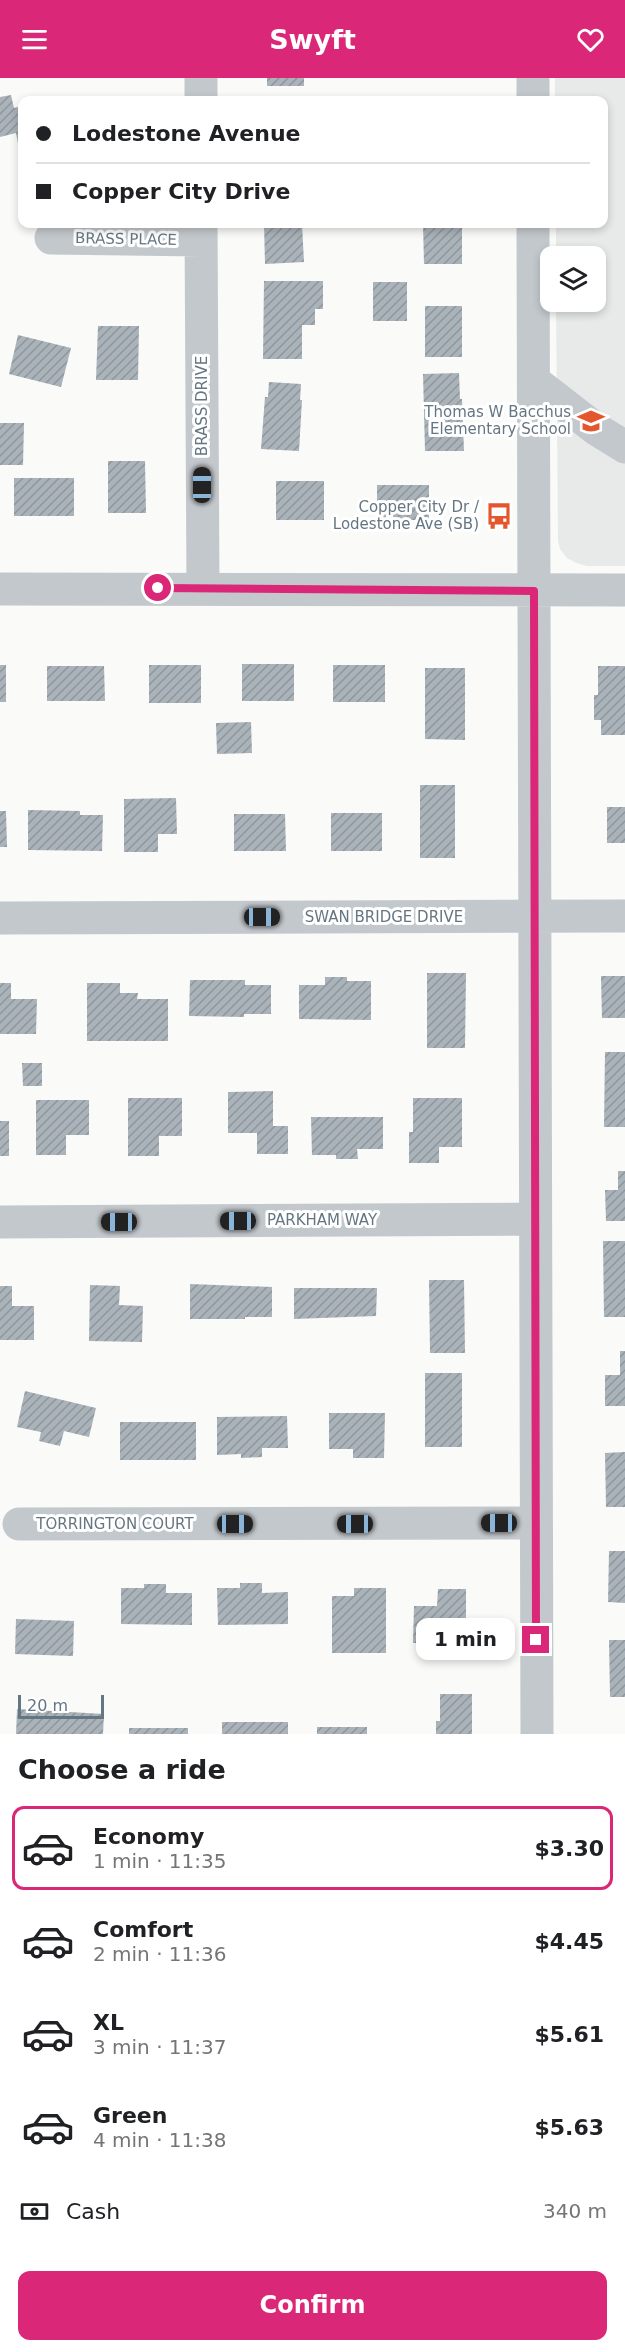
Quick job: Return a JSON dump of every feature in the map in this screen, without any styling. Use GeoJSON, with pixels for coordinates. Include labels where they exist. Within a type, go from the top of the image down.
{"type":"FeatureCollection","features":[{"type":"Feature","properties":{"kind":"street"},"geometry":{"type":"LineString","coordinates":[[201,78],[201,96]]}},
{"type":"Feature","properties":{"kind":"street"},"geometry":{"type":"LineString","coordinates":[[533,78],[533,96]]}},
{"type":"Feature","properties":{"kind":"street"},"geometry":{"type":"LineString","coordinates":[[534,228],[537,1734]]}},
{"type":"Feature","properties":{"kind":"street","name":"BRASS PLACE"},"geometry":{"type":"LineString","coordinates":[[51,238],[201,232]]}},
{"type":"Feature","properties":{"kind":"street","name":"BRASS DRIVE"},"geometry":{"type":"LineString","coordinates":[[201,232],[203,588]]}},
{"type":"Feature","properties":{"kind":"street"},"geometry":{"type":"LineString","coordinates":[[534,381],[596,429],[625,447]]}},
{"type":"Feature","properties":{"kind":"street"},"geometry":{"type":"LineString","coordinates":[[0,589],[625,590]]}},
{"type":"Feature","properties":{"kind":"street","name":"SWAN BRIDGE DRIVE"},"geometry":{"type":"LineString","coordinates":[[0,918],[625,916]]}},
{"type":"Feature","properties":{"kind":"street","name":"PARKHAM WAY"},"geometry":{"type":"LineString","coordinates":[[0,1222],[535,1219]]}},
{"type":"Feature","properties":{"kind":"street","name":"TORRINGTON COURT"},"geometry":{"type":"LineString","coordinates":[[19,1524],[536,1523]]}},
{"type":"Feature","properties":{"kind":"shaded area","name":"Thomas W Bacchus Elementary School"},"geometry":{"type":"Polygon","coordinates":[[[555,78],[625,78],[625,566],[587,566],[567,558],[560,549],[558,541],[556,312],[606,312],[606,246],[556,246],[556,228],[608,228],[608,96],[555,96],[555,78]]]}},
{"type":"Feature","properties":{"kind":"building"},"geometry":{"type":"Polygon","coordinates":[[[267,78],[304,78],[304,86],[267,86],[267,78]]]}},
{"type":"Feature","properties":{"kind":"building"},"geometry":{"type":"Polygon","coordinates":[[[11,95],[14,108],[18,107],[18,143],[16,133],[0,137],[0,97],[11,95]]]}},
{"type":"Feature","properties":{"kind":"building"},"geometry":{"type":"Polygon","coordinates":[[[264,228],[302,228],[304,262],[265,264],[264,228]]]}},
{"type":"Feature","properties":{"kind":"building"},"geometry":{"type":"Polygon","coordinates":[[[423,228],[462,228],[462,264],[424,264],[423,228]]]}},
{"type":"Feature","properties":{"kind":"building"},"geometry":{"type":"Polygon","coordinates":[[[264,281],[323,281],[323,309],[315,309],[315,325],[302,325],[302,359],[263,359],[264,281]]]}},
{"type":"Feature","properties":{"kind":"building"},"geometry":{"type":"Polygon","coordinates":[[[373,282],[407,282],[407,321],[373,321],[373,282]]]}},
{"type":"Feature","properties":{"kind":"building"},"geometry":{"type":"Polygon","coordinates":[[[425,306],[462,306],[462,357],[425,357],[425,306]]]}},
{"type":"Feature","properties":{"kind":"building"},"geometry":{"type":"Polygon","coordinates":[[[98,326],[139,326],[138,380],[96,380],[98,326]]]}},
{"type":"Feature","properties":{"kind":"building"},"geometry":{"type":"Polygon","coordinates":[[[18,335],[71,348],[61,387],[9,374],[18,335]]]}},
{"type":"Feature","properties":{"kind":"building"},"geometry":{"type":"Polygon","coordinates":[[[459,373],[464,451],[425,451],[423,374],[459,373]]]}},
{"type":"Feature","properties":{"kind":"building"},"geometry":{"type":"Polygon","coordinates":[[[269,382],[301,384],[299,451],[261,449],[265,397],[268,397],[269,382]]]}},
{"type":"Feature","properties":{"kind":"building"},"geometry":{"type":"Polygon","coordinates":[[[0,423],[24,423],[23,465],[0,465],[0,423]]]}},
{"type":"Feature","properties":{"kind":"building"},"geometry":{"type":"Polygon","coordinates":[[[108,461],[145,461],[146,513],[108,513],[108,461]]]}},
{"type":"Feature","properties":{"kind":"building"},"geometry":{"type":"Polygon","coordinates":[[[14,478],[74,478],[74,516],[14,516],[14,478]]]}},
{"type":"Feature","properties":{"kind":"building"},"geometry":{"type":"Polygon","coordinates":[[[276,481],[324,481],[324,520],[276,520],[276,481]]]}},
{"type":"Feature","properties":{"kind":"building"},"geometry":{"type":"Polygon","coordinates":[[[377,485],[429,485],[429,520],[377,520],[377,485]]]}},
{"type":"Feature","properties":{"kind":"building"},"geometry":{"type":"Polygon","coordinates":[[[242,664],[294,664],[294,701],[242,701],[242,664]]]}},
{"type":"Feature","properties":{"kind":"building"},"geometry":{"type":"Polygon","coordinates":[[[0,665],[6,665],[6,702],[0,702],[0,665]]]}},
{"type":"Feature","properties":{"kind":"building"},"geometry":{"type":"Polygon","coordinates":[[[149,665],[201,665],[201,703],[149,703],[149,665]]]}},
{"type":"Feature","properties":{"kind":"building"},"geometry":{"type":"Polygon","coordinates":[[[333,665],[385,665],[385,702],[333,702],[333,665]]]}},
{"type":"Feature","properties":{"kind":"building"},"geometry":{"type":"Polygon","coordinates":[[[47,666],[104,666],[105,701],[47,701],[47,666]]]}},
{"type":"Feature","properties":{"kind":"building"},"geometry":{"type":"Polygon","coordinates":[[[598,666],[625,666],[625,735],[601,735],[601,720],[594,720],[594,695],[598,695],[598,666]]]}},
{"type":"Feature","properties":{"kind":"building"},"geometry":{"type":"Polygon","coordinates":[[[425,668],[465,668],[465,740],[425,739],[425,668]]]}},
{"type":"Feature","properties":{"kind":"building"},"geometry":{"type":"Polygon","coordinates":[[[251,722],[252,753],[217,754],[216,723],[251,722]]]}},
{"type":"Feature","properties":{"kind":"building"},"geometry":{"type":"Polygon","coordinates":[[[420,785],[455,785],[455,858],[420,858],[420,785]]]}},
{"type":"Feature","properties":{"kind":"building"},"geometry":{"type":"Polygon","coordinates":[[[176,798],[177,834],[158,834],[158,852],[124,852],[124,799],[176,798]]]}},
{"type":"Feature","properties":{"kind":"building"},"geometry":{"type":"Polygon","coordinates":[[[607,807],[625,807],[625,843],[607,843],[607,807]]]}},
{"type":"Feature","properties":{"kind":"building"},"geometry":{"type":"Polygon","coordinates":[[[28,810],[80,811],[80,815],[103,815],[102,851],[28,850],[28,810]]]}},
{"type":"Feature","properties":{"kind":"building"},"geometry":{"type":"Polygon","coordinates":[[[0,811],[6,811],[7,847],[0,847],[0,811]]]}},
{"type":"Feature","properties":{"kind":"building"},"geometry":{"type":"Polygon","coordinates":[[[331,813],[382,813],[382,851],[331,851],[331,813]]]}},
{"type":"Feature","properties":{"kind":"building"},"geometry":{"type":"Polygon","coordinates":[[[234,814],[285,814],[286,851],[234,851],[234,814]]]}},
{"type":"Feature","properties":{"kind":"building"},"geometry":{"type":"Polygon","coordinates":[[[427,973],[466,973],[465,1048],[427,1048],[427,973]]]}},
{"type":"Feature","properties":{"kind":"building"},"geometry":{"type":"Polygon","coordinates":[[[601,976],[625,976],[625,1018],[602,1018],[601,976]]]}},
{"type":"Feature","properties":{"kind":"building"},"geometry":{"type":"Polygon","coordinates":[[[325,977],[347,977],[347,981],[371,981],[371,1020],[299,1019],[299,985],[325,985],[325,977]]]}},
{"type":"Feature","properties":{"kind":"building"},"geometry":{"type":"Polygon","coordinates":[[[190,980],[245,980],[245,985],[271,985],[271,1014],[244,1014],[244,1017],[189,1016],[190,980]]]}},
{"type":"Feature","properties":{"kind":"building"},"geometry":{"type":"Polygon","coordinates":[[[0,983],[11,983],[11,999],[37,999],[36,1034],[0,1034],[0,983]]]}},
{"type":"Feature","properties":{"kind":"building"},"geometry":{"type":"Polygon","coordinates":[[[87,983],[120,983],[120,993],[138,993],[137,999],[168,999],[168,1041],[87,1041],[87,983]]]}},
{"type":"Feature","properties":{"kind":"building"},"geometry":{"type":"Polygon","coordinates":[[[605,1052],[625,1052],[625,1127],[604,1127],[605,1052]]]}},
{"type":"Feature","properties":{"kind":"building"},"geometry":{"type":"Polygon","coordinates":[[[22,1063],[42,1063],[42,1086],[23,1086],[22,1063]]]}},
{"type":"Feature","properties":{"kind":"building"},"geometry":{"type":"Polygon","coordinates":[[[273,1091],[273,1126],[288,1126],[288,1154],[257,1154],[257,1133],[228,1133],[228,1092],[273,1091]]]}},
{"type":"Feature","properties":{"kind":"building"},"geometry":{"type":"Polygon","coordinates":[[[128,1098],[182,1098],[182,1136],[159,1136],[159,1156],[128,1156],[128,1098]]]}},
{"type":"Feature","properties":{"kind":"building"},"geometry":{"type":"Polygon","coordinates":[[[413,1098],[462,1098],[462,1147],[439,1147],[439,1163],[409,1163],[409,1132],[413,1132],[413,1098]]]}},
{"type":"Feature","properties":{"kind":"building"},"geometry":{"type":"Polygon","coordinates":[[[36,1100],[89,1100],[89,1135],[66,1135],[66,1155],[36,1155],[36,1100]]]}},
{"type":"Feature","properties":{"kind":"building"},"geometry":{"type":"Polygon","coordinates":[[[311,1117],[383,1117],[383,1149],[357,1149],[358,1159],[336,1159],[336,1155],[312,1155],[311,1117]]]}},
{"type":"Feature","properties":{"kind":"building"},"geometry":{"type":"Polygon","coordinates":[[[0,1121],[9,1121],[9,1156],[0,1156],[0,1121]]]}},
{"type":"Feature","properties":{"kind":"building"},"geometry":{"type":"Polygon","coordinates":[[[618,1171],[625,1171],[625,1221],[606,1221],[605,1190],[618,1190],[618,1171]]]}},
{"type":"Feature","properties":{"kind":"building"},"geometry":{"type":"Polygon","coordinates":[[[603,1241],[625,1241],[625,1317],[604,1317],[603,1241]]]}},
{"type":"Feature","properties":{"kind":"building"},"geometry":{"type":"Polygon","coordinates":[[[429,1280],[464,1280],[465,1353],[430,1353],[429,1280]]]}},
{"type":"Feature","properties":{"kind":"building"},"geometry":{"type":"Polygon","coordinates":[[[190,1284],[272,1287],[272,1317],[190,1319],[190,1284]]]}},
{"type":"Feature","properties":{"kind":"building"},"geometry":{"type":"Polygon","coordinates":[[[90,1285],[120,1286],[119,1305],[143,1306],[142,1342],[89,1341],[90,1285]]]}},
{"type":"Feature","properties":{"kind":"building"},"geometry":{"type":"Polygon","coordinates":[[[0,1286],[12,1286],[12,1306],[34,1306],[34,1340],[0,1340],[0,1286]]]}},
{"type":"Feature","properties":{"kind":"building"},"geometry":{"type":"Polygon","coordinates":[[[294,1288],[377,1288],[376,1316],[294,1319],[294,1288]]]}},
{"type":"Feature","properties":{"kind":"building"},"geometry":{"type":"Polygon","coordinates":[[[620,1351],[625,1351],[625,1406],[605,1406],[605,1375],[620,1375],[620,1351]]]}},
{"type":"Feature","properties":{"kind":"building"},"geometry":{"type":"Polygon","coordinates":[[[425,1373],[462,1373],[462,1447],[425,1447],[425,1373]]]}},
{"type":"Feature","properties":{"kind":"building"},"geometry":{"type":"Polygon","coordinates":[[[25,1391],[96,1408],[89,1437],[64,1431],[60,1446],[39,1441],[41,1432],[17,1427],[25,1391]]]}},
{"type":"Feature","properties":{"kind":"building"},"geometry":{"type":"Polygon","coordinates":[[[329,1413],[385,1413],[384,1458],[353,1458],[353,1449],[329,1449],[329,1413]]]}},
{"type":"Feature","properties":{"kind":"building"},"geometry":{"type":"Polygon","coordinates":[[[287,1416],[288,1448],[262,1448],[262,1457],[241,1458],[241,1454],[217,1455],[217,1417],[287,1416]]]}},
{"type":"Feature","properties":{"kind":"building"},"geometry":{"type":"Polygon","coordinates":[[[120,1422],[196,1422],[196,1460],[120,1460],[120,1422]]]}},
{"type":"Feature","properties":{"kind":"building"},"geometry":{"type":"Polygon","coordinates":[[[625,1452],[625,1507],[606,1507],[605,1453],[625,1452]]]}},
{"type":"Feature","properties":{"kind":"building"},"geometry":{"type":"Polygon","coordinates":[[[609,1551],[625,1551],[625,1603],[608,1602],[609,1551]]]}},
{"type":"Feature","properties":{"kind":"building"},"geometry":{"type":"Polygon","coordinates":[[[240,1583],[262,1583],[262,1593],[288,1592],[288,1624],[218,1625],[217,1588],[240,1588],[240,1583]]]}},
{"type":"Feature","properties":{"kind":"building"},"geometry":{"type":"Polygon","coordinates":[[[144,1584],[166,1584],[166,1593],[192,1593],[192,1625],[121,1624],[121,1588],[144,1588],[144,1584]]]}},
{"type":"Feature","properties":{"kind":"building"},"geometry":{"type":"Polygon","coordinates":[[[354,1588],[386,1588],[386,1653],[332,1653],[332,1596],[354,1596],[354,1588]]]}},
{"type":"Feature","properties":{"kind":"building"},"geometry":{"type":"Polygon","coordinates":[[[438,1589],[466,1589],[466,1643],[413,1643],[414,1606],[437,1606],[438,1589]]]}},
{"type":"Feature","properties":{"kind":"building"},"geometry":{"type":"Polygon","coordinates":[[[16,1619],[74,1621],[73,1656],[15,1654],[16,1619]]]}},
{"type":"Feature","properties":{"kind":"building"},"geometry":{"type":"Polygon","coordinates":[[[609,1640],[625,1640],[625,1697],[610,1697],[609,1640]]]}},
{"type":"Feature","properties":{"kind":"building"},"geometry":{"type":"Polygon","coordinates":[[[440,1694],[472,1694],[472,1734],[436,1734],[436,1721],[440,1721],[440,1694]]]}},
{"type":"Feature","properties":{"kind":"building"},"geometry":{"type":"Polygon","coordinates":[[[17,1709],[104,1714],[103,1734],[16,1734],[17,1709]]]}},
{"type":"Feature","properties":{"kind":"building"},"geometry":{"type":"Polygon","coordinates":[[[222,1722],[288,1722],[288,1734],[222,1734],[222,1722]]]}},
{"type":"Feature","properties":{"kind":"building"},"geometry":{"type":"Polygon","coordinates":[[[317,1727],[367,1727],[367,1734],[317,1734],[317,1727]]]}},
{"type":"Feature","properties":{"kind":"building"},"geometry":{"type":"Polygon","coordinates":[[[129,1728],[188,1728],[188,1734],[129,1734],[129,1728]]]}},
{"type":"Feature","properties":{"kind":"place","name":"Thomas W Bacchus Elementary School"},"geometry":{"type":"Point","coordinates":[591,421]}},
{"type":"Feature","properties":{"kind":"place","name":"Copper City Dr / Lodestone Ave (SB)"},"geometry":{"type":"Point","coordinates":[499,516]}},
{"type":"Feature","properties":{"kind":"route"},"geometry":{"type":"LineString","coordinates":[[158,588],[534,591],[536,1640]]}}]}
